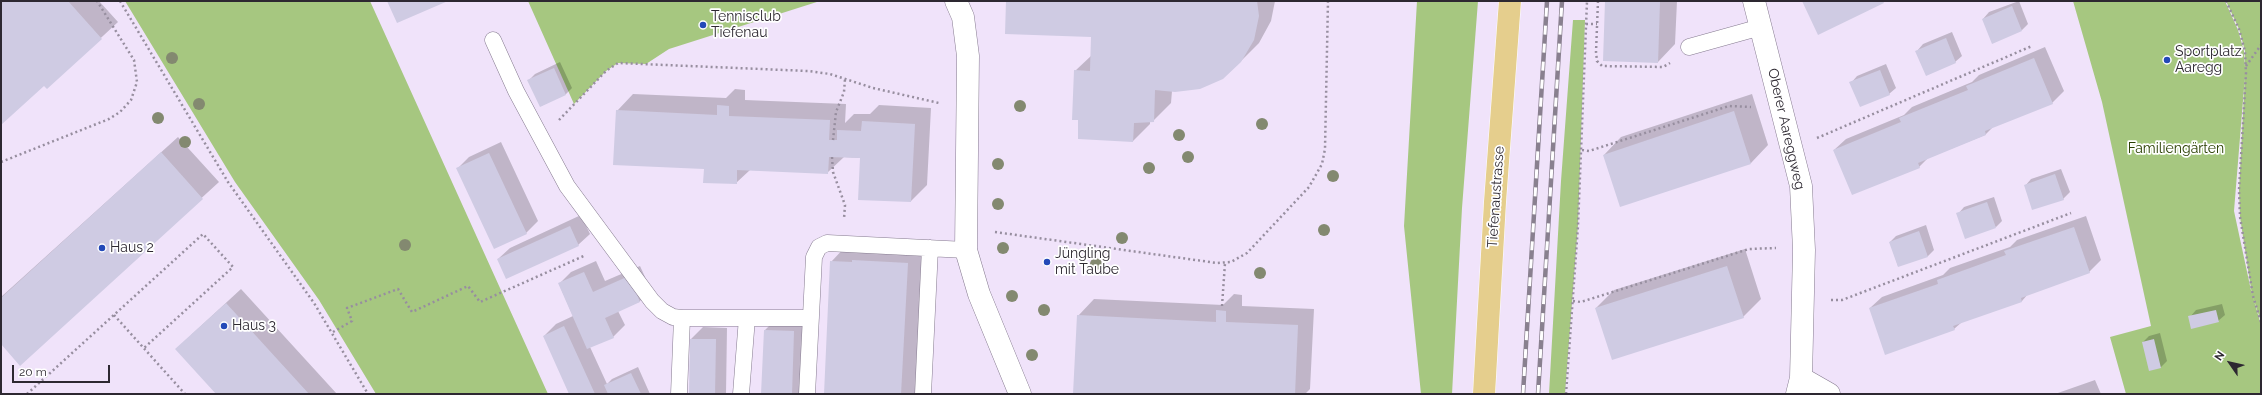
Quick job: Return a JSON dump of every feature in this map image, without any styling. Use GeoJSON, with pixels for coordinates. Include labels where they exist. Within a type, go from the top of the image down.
{"type":"FeatureCollection","features":[{"type":"Feature","properties":{"kind":"main road","name":"Tiefenaustrasse"},"geometry":{"type":"LineString","coordinates":[[1484,394],[1495,202],[1510,1]]}},
{"type":"Feature","properties":{"kind":"street"},"geometry":{"type":"LineString","coordinates":[[956,1],[963,18],[967,36],[969,108],[966,250],[978,294],[1020,394]]}},
{"type":"Feature","properties":{"kind":"street","name":"Oberer Aareggweg"},"geometry":{"type":"LineString","coordinates":[[1754,1],[1782,106],[1801,186],[1804,250],[1799,386],[1829,394]]}},
{"type":"Feature","properties":{"kind":"lane"},"geometry":{"type":"LineString","coordinates":[[1688,47],[1761,27]]}},
{"type":"Feature","properties":{"kind":"lane"},"geometry":{"type":"LineString","coordinates":[[493,40],[516,91],[567,186],[652,301],[667,314],[682,318],[811,318]]}},
{"type":"Feature","properties":{"kind":"lane"},"geometry":{"type":"LineString","coordinates":[[807,394],[816,252],[827,243],[966,250]]}},
{"type":"Feature","properties":{"kind":"lane"},"geometry":{"type":"LineString","coordinates":[[923,394],[930,248]]}},
{"type":"Feature","properties":{"kind":"lane"},"geometry":{"type":"LineString","coordinates":[[679,394],[682,318]]}},
{"type":"Feature","properties":{"kind":"lane"},"geometry":{"type":"LineString","coordinates":[[741,394],[747,318]]}},
{"type":"Feature","properties":{"kind":"path"},"geometry":{"type":"LineString","coordinates":[[1,162],[109,119],[120,112],[131,100],[138,82],[134,60],[97,1]]}},
{"type":"Feature","properties":{"kind":"path"},"geometry":{"type":"LineString","coordinates":[[120,1],[228,182],[333,332],[368,394]]}},
{"type":"Feature","properties":{"kind":"path"},"geometry":{"type":"LineString","coordinates":[[992,232],[1225,264],[1247,253],[1309,187],[1322,164],[1325,149],[1328,1]]}},
{"type":"Feature","properties":{"kind":"path"},"geometry":{"type":"LineString","coordinates":[[1566,394],[1582,150],[1587,1]]}},
{"type":"Feature","properties":{"kind":"path"},"geometry":{"type":"LineString","coordinates":[[1598,1],[1597,61],[1602,66],[1663,67],[1686,55],[1688,47]]}},
{"type":"Feature","properties":{"kind":"path"},"geometry":{"type":"LineString","coordinates":[[2226,1],[2239,29],[2245,51],[2246,66],[2239,203],[2253,296],[2261,322]]}},
{"type":"Feature","properties":{"kind":"path"},"geometry":{"type":"LineString","coordinates":[[1586,24],[1597,24]]}},
{"type":"Feature","properties":{"kind":"path"},"geometry":{"type":"LineString","coordinates":[[2246,66],[2261,45]]}},
{"type":"Feature","properties":{"kind":"path"},"geometry":{"type":"LineString","coordinates":[[1792,148],[2032,46]]}},
{"type":"Feature","properties":{"kind":"path"},"geometry":{"type":"LineString","coordinates":[[539,132],[555,124],[606,70],[618,63],[808,71],[830,74],[924,101],[969,108]]}},
{"type":"Feature","properties":{"kind":"path"},"geometry":{"type":"LineString","coordinates":[[833,140],[836,112],[844,92],[845,79]]}},
{"type":"Feature","properties":{"kind":"path"},"geometry":{"type":"LineString","coordinates":[[1582,150],[1589,151],[1729,106],[1758,108],[1782,106]]}},
{"type":"Feature","properties":{"kind":"path"},"geometry":{"type":"LineString","coordinates":[[832,157],[833,172],[845,205],[843,244]]}},
{"type":"Feature","properties":{"kind":"path"},"geometry":{"type":"LineString","coordinates":[[1802,300],[1842,300],[2071,214]]}},
{"type":"Feature","properties":{"kind":"path"},"geometry":{"type":"LineString","coordinates":[[27,394],[203,234],[233,268],[144,348]]}},
{"type":"Feature","properties":{"kind":"path"},"geometry":{"type":"LineString","coordinates":[[1573,301],[1581,302],[1749,249],[1762,248],[1804,250]]}},
{"type":"Feature","properties":{"kind":"path"},"geometry":{"type":"LineString","coordinates":[[333,332],[352,321],[347,308],[398,289],[412,312],[468,286],[480,302],[589,254]]}},
{"type":"Feature","properties":{"kind":"path"},"geometry":{"type":"LineString","coordinates":[[1222,306],[1225,264]]}},
{"type":"Feature","properties":{"kind":"path"},"geometry":{"type":"LineString","coordinates":[[114,315],[185,394]]}},
{"type":"Feature","properties":{"kind":"green space"},"geometry":{"type":"Polygon","coordinates":[[[125,1],[370,1],[548,394],[376,394],[319,300],[235,182],[125,1]]]}},
{"type":"Feature","properties":{"kind":"green space"},"geometry":{"type":"Polygon","coordinates":[[[528,1],[820,1],[669,49],[646,64],[618,63],[606,71],[574,104],[528,1]]]}},
{"type":"Feature","properties":{"kind":"green space"},"geometry":{"type":"Polygon","coordinates":[[[1417,1],[1478,1],[1462,208],[1452,394],[1421,394],[1404,226],[1417,1]]]}},
{"type":"Feature","properties":{"kind":"green space","name":"Familiengärten"},"geometry":{"type":"Polygon","coordinates":[[[2073,1],[2225,1],[2238,30],[2244,51],[2245,67],[2245,51],[2239,29],[2226,1],[2261,1],[2261,322],[2253,297],[2261,325],[2261,394],[2126,394],[2110,337],[2151,326],[2102,102],[2073,1]],[[2245,76],[2234,211],[2252,295],[2240,217],[2239,190],[2245,76]]]}},
{"type":"Feature","properties":{"kind":"green space"},"geometry":{"type":"Polygon","coordinates":[[[1573,20],[1585,20],[1578,225],[1565,394],[1549,394],[1561,181],[1573,20]]]}},
{"type":"Feature","properties":{"kind":"building"},"geometry":{"type":"Polygon","coordinates":[[[1,1],[68,1],[102,39],[47,89],[44,86],[1,125],[1,1]]]}},
{"type":"Feature","properties":{"kind":"building"},"geometry":{"type":"Polygon","coordinates":[[[387,1],[448,1],[397,23],[387,1]]]}},
{"type":"Feature","properties":{"kind":"building"},"geometry":{"type":"Polygon","coordinates":[[[1006,1],[1257,1],[1259,16],[1254,40],[1241,62],[1223,79],[1200,89],[1175,92],[1155,90],[1154,122],[1134,123],[1133,142],[1078,139],[1078,120],[1072,120],[1074,70],[1090,71],[1091,37],[1005,34],[1006,1]]]}},
{"type":"Feature","properties":{"kind":"building"},"geometry":{"type":"Polygon","coordinates":[[[1605,1],[1660,1],[1658,63],[1603,61],[1605,1]]]}},
{"type":"Feature","properties":{"kind":"building"},"geometry":{"type":"Polygon","coordinates":[[[1802,1],[1883,1],[1884,3],[1818,35],[1802,1]]]}},
{"type":"Feature","properties":{"kind":"building"},"geometry":{"type":"Polygon","coordinates":[[[2012,6],[2022,31],[1992,44],[1982,19],[2012,6]]]}},
{"type":"Feature","properties":{"kind":"building"},"geometry":{"type":"Polygon","coordinates":[[[1946,38],[1956,63],[1926,76],[1915,51],[1946,38]]]}},
{"type":"Feature","properties":{"kind":"building"},"geometry":{"type":"Polygon","coordinates":[[[2034,58],[2053,104],[1985,131],[1986,135],[1918,163],[1920,168],[1852,195],[1833,150],[1901,122],[1899,118],[1968,90],[1966,86],[2034,58]]]}},
{"type":"Feature","properties":{"kind":"building"},"geometry":{"type":"Polygon","coordinates":[[[554,68],[566,95],[540,107],[527,80],[554,68]]]}},
{"type":"Feature","properties":{"kind":"building"},"geometry":{"type":"Polygon","coordinates":[[[1880,70],[1890,95],[1860,107],[1849,82],[1880,70]]]}},
{"type":"Feature","properties":{"kind":"building"},"geometry":{"type":"Polygon","coordinates":[[[717,105],[729,106],[729,116],[830,120],[829,140],[837,140],[837,130],[861,131],[862,121],[915,124],[911,202],[858,200],[860,158],[829,157],[828,174],[737,170],[737,184],[703,183],[704,169],[613,165],[616,110],[717,115],[717,105]]]}},
{"type":"Feature","properties":{"kind":"building"},"geometry":{"type":"Polygon","coordinates":[[[1734,111],[1751,164],[1620,207],[1603,155],[1734,111]]]}},
{"type":"Feature","properties":{"kind":"building","name":"Haus 2"},"geometry":{"type":"Polygon","coordinates":[[[161,152],[203,199],[20,366],[1,344],[1,298],[161,152]]]}},
{"type":"Feature","properties":{"kind":"building"},"geometry":{"type":"Polygon","coordinates":[[[489,153],[527,234],[494,249],[456,168],[489,153]]]}},
{"type":"Feature","properties":{"kind":"building"},"geometry":{"type":"Polygon","coordinates":[[[2055,174],[2064,200],[2032,210],[2024,185],[2055,174]]]}},
{"type":"Feature","properties":{"kind":"building"},"geometry":{"type":"Polygon","coordinates":[[[1987,202],[1996,228],[1965,239],[1956,213],[1987,202]]]}},
{"type":"Feature","properties":{"kind":"building"},"geometry":{"type":"Polygon","coordinates":[[[570,226],[579,246],[506,279],[497,259],[570,226]]]}},
{"type":"Feature","properties":{"kind":"building"},"geometry":{"type":"Polygon","coordinates":[[[2074,227],[2090,273],[2021,298],[2022,302],[1953,326],[1955,330],[1885,355],[1869,308],[1938,284],[1937,280],[2006,255],[2004,251],[2074,227]]]}},
{"type":"Feature","properties":{"kind":"building"},"geometry":{"type":"Polygon","coordinates":[[[1919,231],[1928,257],[1898,267],[1889,242],[1919,231]]]}},
{"type":"Feature","properties":{"kind":"building"},"geometry":{"type":"Polygon","coordinates":[[[852,260],[908,263],[901,394],[824,394],[830,261],[852,262],[852,260]]]}},
{"type":"Feature","properties":{"kind":"building"},"geometry":{"type":"Polygon","coordinates":[[[1727,266],[1744,318],[1612,360],[1595,308],[1727,266]]]}},
{"type":"Feature","properties":{"kind":"building"},"geometry":{"type":"Polygon","coordinates":[[[584,272],[593,292],[629,276],[640,302],[605,318],[614,338],[587,349],[558,283],[584,272]]]}},
{"type":"Feature","properties":{"kind":"building","name":"Haus 3"},"geometry":{"type":"Polygon","coordinates":[[[226,303],[309,394],[216,394],[175,349],[226,303]]]}},
{"type":"Feature","properties":{"kind":"building"},"geometry":{"type":"Polygon","coordinates":[[[1216,310],[1226,311],[1226,322],[1298,325],[1295,394],[1073,394],[1077,315],[1216,322],[1216,310]]]}},
{"type":"Feature","properties":{"kind":"building"},"geometry":{"type":"Polygon","coordinates":[[[2216,310],[2219,322],[2191,329],[2188,316],[2216,310]]]}},
{"type":"Feature","properties":{"kind":"building"},"geometry":{"type":"Polygon","coordinates":[[[564,326],[595,394],[569,394],[543,336],[564,326]]]}},
{"type":"Feature","properties":{"kind":"building"},"geometry":{"type":"Polygon","coordinates":[[[764,330],[794,331],[792,394],[761,394],[764,330]]]}},
{"type":"Feature","properties":{"kind":"building"},"geometry":{"type":"Polygon","coordinates":[[[690,339],[716,339],[715,394],[689,394],[690,339]]]}},
{"type":"Feature","properties":{"kind":"building"},"geometry":{"type":"Polygon","coordinates":[[[2154,339],[2161,368],[2149,371],[2142,342],[2154,339]]]}},
{"type":"Feature","properties":{"kind":"building"},"geometry":{"type":"Polygon","coordinates":[[[631,373],[641,394],[608,394],[604,385],[631,373]]]}},
{"type":"Feature","properties":{"kind":"railway"},"geometry":{"type":"LineString","coordinates":[[1523,394],[1547,1]]}},
{"type":"Feature","properties":{"kind":"railway"},"geometry":{"type":"LineString","coordinates":[[1538,394],[1562,1]]}},
{"type":"Feature","properties":{"kind":"place","name":"Tennisclub Tiefenau"},"geometry":{"type":"Point","coordinates":[703,25]}},
{"type":"Feature","properties":{"kind":"place","name":"Sportplatz Aaregg"},"geometry":{"type":"Point","coordinates":[2167,60]}},
{"type":"Feature","properties":{"kind":"place","name":"Haus 2"},"geometry":{"type":"Point","coordinates":[102,248]}},
{"type":"Feature","properties":{"kind":"place","name":"Jüngling mit Taube"},"geometry":{"type":"Point","coordinates":[1047,262]}},
{"type":"Feature","properties":{"kind":"place","name":"Haus 3"},"geometry":{"type":"Point","coordinates":[224,326]}}]}
